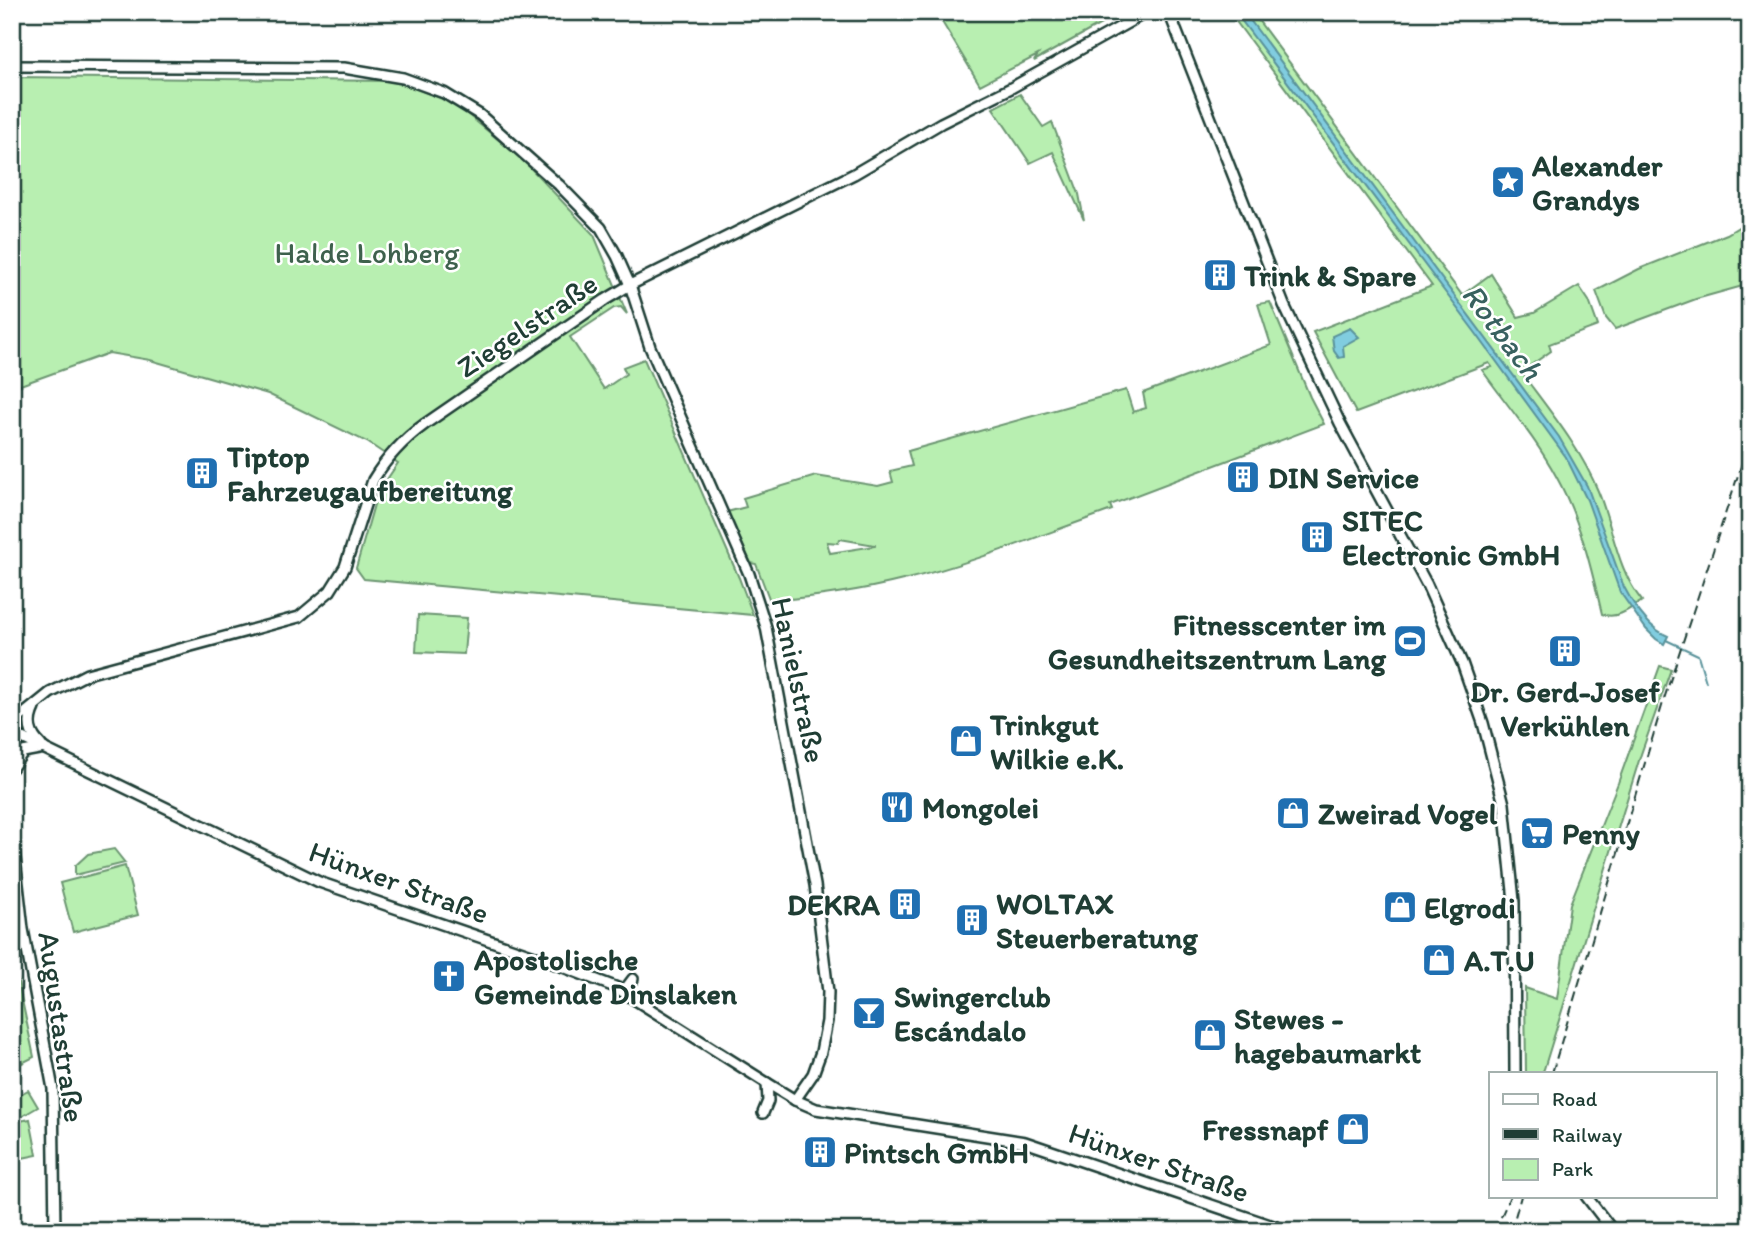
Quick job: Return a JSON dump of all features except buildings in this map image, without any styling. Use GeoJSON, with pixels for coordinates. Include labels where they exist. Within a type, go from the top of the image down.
{"type":"FeatureCollection","features":[{"type":"Feature","properties":{"kind":"main road","name":"Ziegelstraße"},"geometry":{"type":"LineString","coordinates":[[12,731],[19,718],[37,703],[66,683],[88,674],[299,617],[330,591],[345,567],[373,480],[389,456],[406,438],[604,300],[854,174],[941,123],[1011,88],[1147,12]]}},
{"type":"Feature","properties":{"kind":"main road"},"geometry":{"type":"LineString","coordinates":[[1169,12],[1284,305],[1340,423],[1427,585],[1462,663],[1483,723],[1504,804],[1514,901],[1515,1072]]}},
{"type":"Feature","properties":{"kind":"main road","name":"Hanielstraße"},"geometry":{"type":"LineString","coordinates":[[12,66],[344,68],[403,78],[459,102],[480,115],[511,141],[601,228],[631,285],[662,377],[748,574],[774,661],[815,885],[828,992],[827,1021],[821,1052],[809,1081],[795,1100]]}},
{"type":"Feature","properties":{"kind":"main road"},"geometry":{"type":"LineString","coordinates":[[37,703],[29,725],[36,740],[44,748]]}},
{"type":"Feature","properties":{"kind":"main road","name":"Hünxer Straße"},"geometry":{"type":"LineString","coordinates":[[12,731],[319,882],[532,955],[620,989],[767,1083],[816,1109],[1025,1142],[1288,1231]]}},
{"type":"Feature","properties":{"kind":"main road"},"geometry":{"type":"LineString","coordinates":[[12,768],[23,752],[44,748]]}},
{"type":"Feature","properties":{"kind":"main road","name":"Augustastraße"},"geometry":{"type":"LineString","coordinates":[[12,831],[23,929],[53,1089],[55,1231]]}},
{"type":"Feature","properties":{"kind":"main road"},"geometry":{"type":"LineString","coordinates":[[620,989],[631,984],[633,979]]}},
{"type":"Feature","properties":{"kind":"main road"},"geometry":{"type":"LineString","coordinates":[[763,1113],[768,1101],[767,1083]]}},
{"type":"Feature","properties":{"kind":"main road"},"geometry":{"type":"LineString","coordinates":[[1587,1198],[1612,1231]]}},
{"type":"Feature","properties":{"kind":"green space"},"geometry":{"type":"Polygon","coordinates":[[[936,12],[1094,12],[1101,24],[1034,61],[1038,55],[980,85],[936,12]]]}},
{"type":"Feature","properties":{"kind":"green space"},"geometry":{"type":"Polygon","coordinates":[[[1229,12],[1252,12],[1462,295],[1491,274],[1518,317],[1534,313],[1579,286],[1589,301],[1598,326],[1549,344],[1551,351],[1521,372],[1563,429],[1591,475],[1621,562],[1642,601],[1618,615],[1602,614],[1572,509],[1540,449],[1482,370],[1492,367],[1489,363],[1356,413],[1313,332],[1432,286],[1229,12]]]}},
{"type":"Feature","properties":{"kind":"green space","name":"Halde Lohberg"},"geometry":{"type":"Polygon","coordinates":[[[12,77],[397,81],[455,104],[523,160],[594,235],[627,314],[621,307],[614,308],[570,337],[604,389],[626,374],[623,367],[644,359],[753,615],[364,579],[356,568],[377,494],[398,463],[367,442],[268,394],[150,360],[109,353],[12,388],[12,77]]]}},
{"type":"Feature","properties":{"kind":"green space"},"geometry":{"type":"Polygon","coordinates":[[[1020,94],[1043,127],[1052,122],[1079,194],[1084,220],[1053,152],[1030,163],[993,108],[1020,94]]]}},
{"type":"Feature","properties":{"kind":"green space"},"geometry":{"type":"Polygon","coordinates":[[[1750,220],[1750,284],[1696,299],[1615,329],[1606,318],[1596,291],[1639,269],[1727,234],[1750,220]]]}},
{"type":"Feature","properties":{"kind":"green space"},"geometry":{"type":"Polygon","coordinates":[[[1270,302],[1324,424],[1110,505],[1112,510],[956,565],[870,587],[770,601],[756,564],[751,563],[727,512],[746,507],[743,498],[816,476],[878,486],[893,482],[890,471],[912,466],[908,451],[1126,390],[1133,412],[1146,408],[1143,393],[1271,345],[1258,304],[1270,302]],[[840,539],[838,543],[827,542],[830,553],[875,545],[840,539]]]}},
{"type":"Feature","properties":{"kind":"green space"},"geometry":{"type":"Polygon","coordinates":[[[418,615],[467,618],[464,654],[416,652],[418,615]]]}},
{"type":"Feature","properties":{"kind":"green space"},"geometry":{"type":"Polygon","coordinates":[[[1660,666],[1671,669],[1641,754],[1544,1069],[1542,1072],[1526,1072],[1525,988],[1557,999],[1570,904],[1660,666]]]}},
{"type":"Feature","properties":{"kind":"green space"},"geometry":{"type":"Polygon","coordinates":[[[114,849],[125,863],[75,875],[75,866],[88,854],[114,849]]]}},
{"type":"Feature","properties":{"kind":"green space"},"geometry":{"type":"Polygon","coordinates":[[[125,866],[138,915],[73,932],[60,883],[125,866]]]}},
{"type":"Feature","properties":{"kind":"green space"},"geometry":{"type":"Polygon","coordinates":[[[12,953],[34,1057],[22,1063],[12,1020],[12,953]]]}},
{"type":"Feature","properties":{"kind":"green space"},"geometry":{"type":"Polygon","coordinates":[[[28,1090],[38,1107],[12,1122],[12,1099],[28,1090]]]}},
{"type":"Feature","properties":{"kind":"green space"},"geometry":{"type":"Polygon","coordinates":[[[30,1119],[37,1155],[22,1158],[15,1122],[30,1119]]]}},
{"type":"Feature","properties":{"kind":"water"},"geometry":{"type":"Polygon","coordinates":[[[1235,12],[1244,12],[1559,437],[1587,486],[1624,587],[1648,622],[1668,636],[1664,644],[1646,629],[1620,592],[1587,500],[1566,457],[1235,12]]]}},
{"type":"Feature","properties":{"kind":"water"},"geometry":{"type":"Polygon","coordinates":[[[1350,328],[1359,337],[1343,346],[1344,357],[1339,358],[1334,351],[1332,336],[1350,328]]]}},
{"type":"Feature","properties":{"kind":"waterway","name":"Rotbach"},"geometry":{"type":"LineString","coordinates":[[1666,640],[1698,655],[1706,682]]}},
{"type":"Feature","properties":{"kind":"railway"},"geometry":{"type":"LineString","coordinates":[[1552,1072],[1665,696],[1750,439]]}},
{"type":"Feature","properties":{"kind":"railway"},"geometry":{"type":"LineString","coordinates":[[1495,1231],[1509,1198]]}},
{"type":"Feature","properties":{"kind":"railway"},"geometry":{"type":"LineString","coordinates":[[1511,1231],[1520,1198]]}},
{"type":"Feature","properties":{"kind":"place","name":"Alexander Grandys"},"geometry":{"type":"Point","coordinates":[1508,182]}},
{"type":"Feature","properties":{"kind":"place","name":"Trink & Spare"},"geometry":{"type":"Point","coordinates":[1220,275]}},
{"type":"Feature","properties":{"kind":"place","name":"Tiptop Fahrzeugaufbereitung"},"geometry":{"type":"Point","coordinates":[202,473]}},
{"type":"Feature","properties":{"kind":"place","name":"DIN Service"},"geometry":{"type":"Point","coordinates":[1243,477]}},
{"type":"Feature","properties":{"kind":"place","name":"SITEC Electronic GmbH"},"geometry":{"type":"Point","coordinates":[1317,537]}},
{"type":"Feature","properties":{"kind":"place","name":"Fitnesscenter im Gesundheitszentrum Lang"},"geometry":{"type":"Point","coordinates":[1410,641]}},
{"type":"Feature","properties":{"kind":"place","name":"Dr. Gerd-Josef Verkühlen"},"geometry":{"type":"Point","coordinates":[1565,651]}},
{"type":"Feature","properties":{"kind":"place","name":"Trinkgut Wilkie e.K."},"geometry":{"type":"Point","coordinates":[966,741]}},
{"type":"Feature","properties":{"kind":"place","name":"Mongolei"},"geometry":{"type":"Point","coordinates":[897,807]}},
{"type":"Feature","properties":{"kind":"place","name":"Zweirad Vogel"},"geometry":{"type":"Point","coordinates":[1293,813]}},
{"type":"Feature","properties":{"kind":"place","name":"Penny"},"geometry":{"type":"Point","coordinates":[1537,833]}},
{"type":"Feature","properties":{"kind":"place","name":"DEKRA"},"geometry":{"type":"Point","coordinates":[905,904]}},
{"type":"Feature","properties":{"kind":"place","name":"Elgrodi"},"geometry":{"type":"Point","coordinates":[1400,907]}},
{"type":"Feature","properties":{"kind":"place","name":"WOLTAX Steuerberatung"},"geometry":{"type":"Point","coordinates":[972,920]}},
{"type":"Feature","properties":{"kind":"place","name":"A.T.U"},"geometry":{"type":"Point","coordinates":[1439,960]}},
{"type":"Feature","properties":{"kind":"place","name":"Apostolische Gemeinde Dinslaken"},"geometry":{"type":"Point","coordinates":[449,976]}},
{"type":"Feature","properties":{"kind":"place","name":"Swingerclub Escándalo"},"geometry":{"type":"Point","coordinates":[869,1013]}},
{"type":"Feature","properties":{"kind":"place","name":"Stewes - hagebaumarkt"},"geometry":{"type":"Point","coordinates":[1210,1035]}},
{"type":"Feature","properties":{"kind":"place","name":"Fressnapf"},"geometry":{"type":"Point","coordinates":[1353,1129]}},
{"type":"Feature","properties":{"kind":"place","name":"Pintsch GmbH"},"geometry":{"type":"Point","coordinates":[820,1152]}}]}
